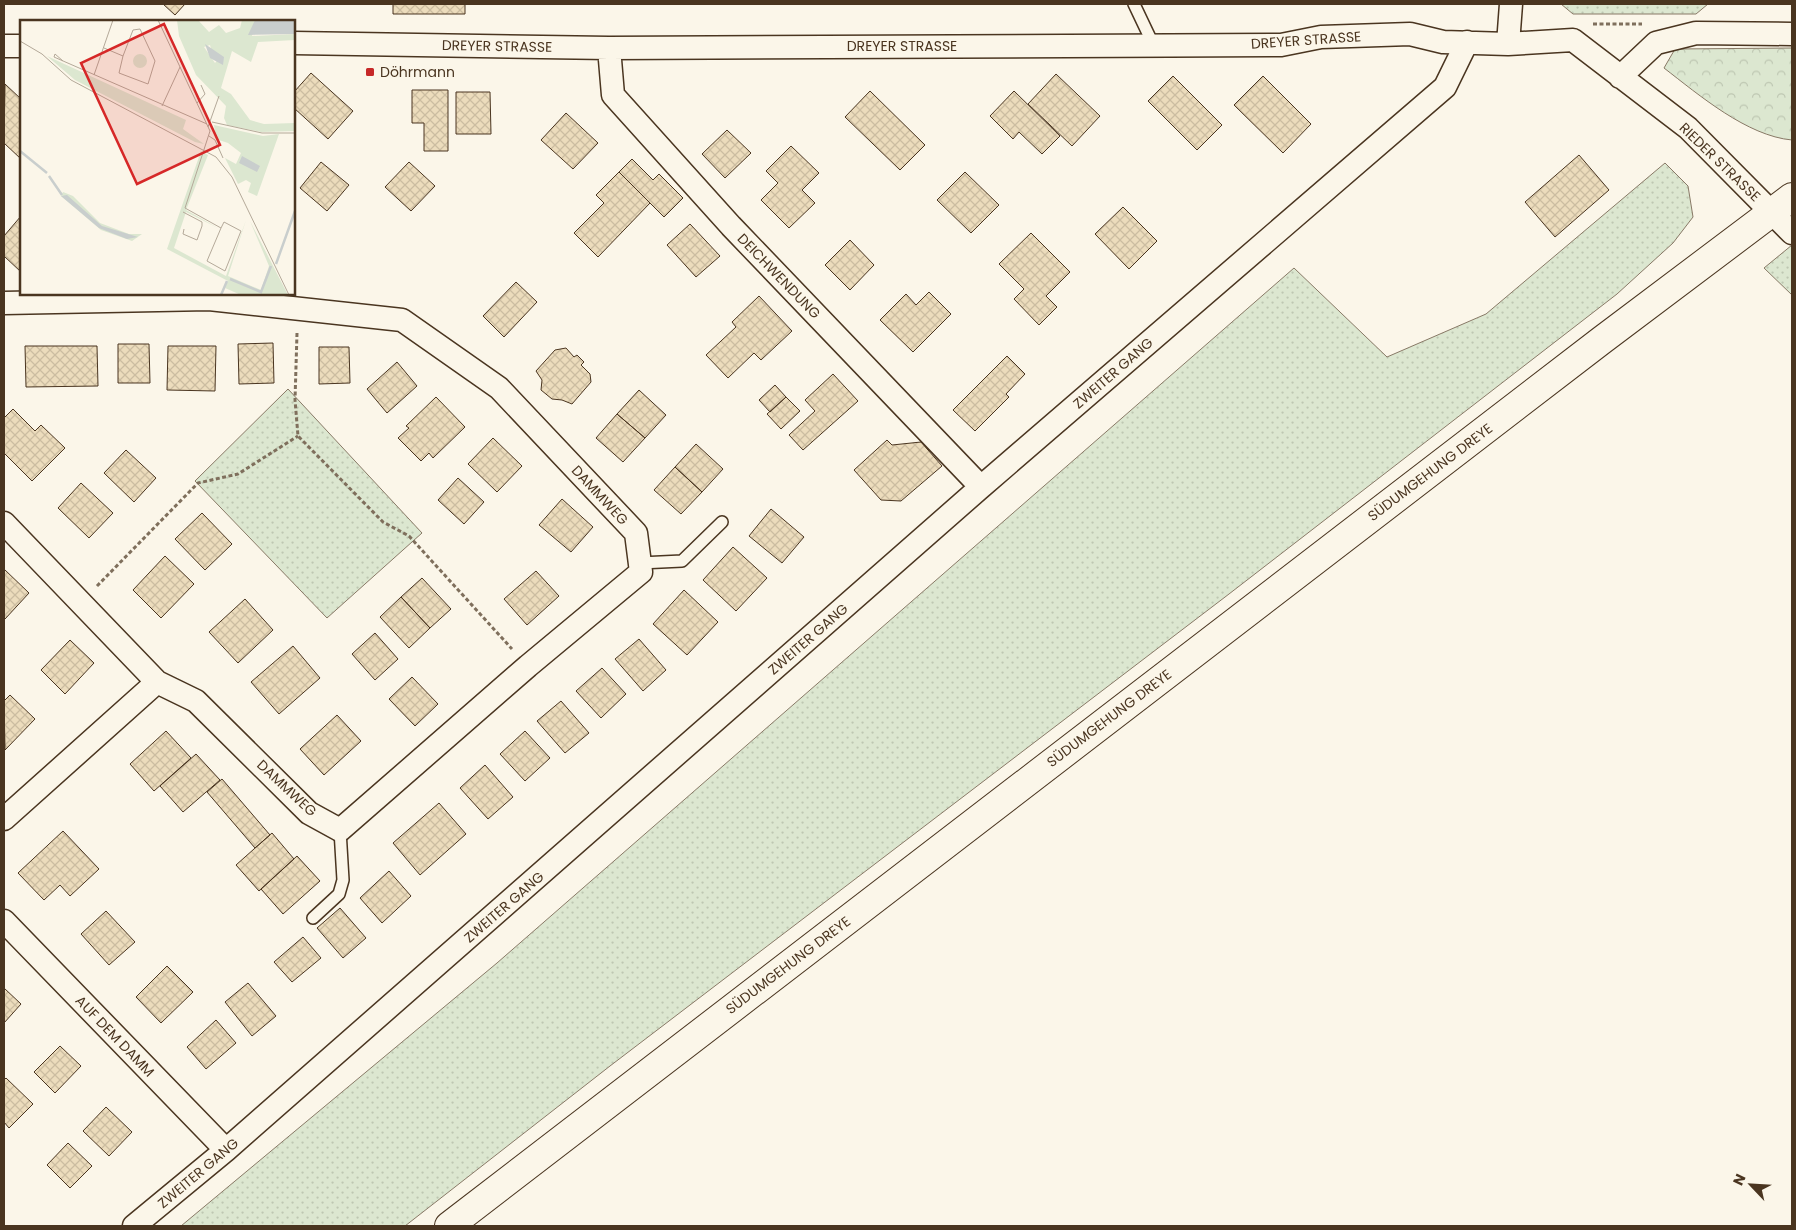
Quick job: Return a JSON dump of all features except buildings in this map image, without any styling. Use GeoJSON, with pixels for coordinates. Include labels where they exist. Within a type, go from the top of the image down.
{"type":"FeatureCollection","features":[{"type":"Feature","properties":{"kind":"main road","name":"SÜDUMGEHUNG DREYE"},"geometry":{"type":"LineString","coordinates":[[448,1226],[1595,346],[1782,205]]}},
{"type":"Feature","properties":{"kind":"street"},"geometry":{"type":"LineString","coordinates":[[1508,44],[1511,4]]}},
{"type":"Feature","properties":{"kind":"street"},"geometry":{"type":"LineString","coordinates":[[1620,77],[1656,44],[1688,35],[1696,33],[1792,34]]}},
{"type":"Feature","properties":{"kind":"street","name":"DREYER STRASSE"},"geometry":{"type":"LineString","coordinates":[[295,43],[609,48],[1153,44],[1281,45],[1321,37],[1410,34],[1443,42],[1508,44]]}},
{"type":"Feature","properties":{"kind":"street","name":"RIEDER STRASSE"},"geometry":{"type":"LineString","coordinates":[[1508,44],[1573,40],[1688,128],[1782,205],[1792,233]]}},
{"type":"Feature","properties":{"kind":"street","name":"ZWEITER GANG"},"geometry":{"type":"LineString","coordinates":[[134,1226],[226,1150],[981,487],[1445,87],[1467,42]]}},
{"type":"Feature","properties":{"kind":"street"},"geometry":{"type":"LineString","coordinates":[[4,46],[20,46]]}},
{"type":"Feature","properties":{"kind":"street","name":"DEICHWENDUNG"},"geometry":{"type":"LineString","coordinates":[[609,48],[613,95],[732,226],[981,487]]}},
{"type":"Feature","properties":{"kind":"street","name":"DAMMWEG"},"geometry":{"type":"LineString","coordinates":[[4,303],[209,299],[402,320],[499,388],[636,533],[640,563]]}},
{"type":"Feature","properties":{"kind":"street","name":"DAMMWEG"},"geometry":{"type":"LineString","coordinates":[[4,522],[157,682],[196,700],[309,813],[340,830]]}},
{"type":"Feature","properties":{"kind":"street"},"geometry":{"type":"LineString","coordinates":[[340,830],[528,666],[641,572],[640,563]]}},
{"type":"Feature","properties":{"kind":"street"},"geometry":{"type":"LineString","coordinates":[[4,819],[157,682]]}},
{"type":"Feature","properties":{"kind":"street","name":"AUF DEM DAMM"},"geometry":{"type":"LineString","coordinates":[[4,921],[226,1150]]}},
{"type":"Feature","properties":{"kind":"lane"},"geometry":{"type":"LineString","coordinates":[[1134,4],[1153,44]]}},
{"type":"Feature","properties":{"kind":"lane"},"geometry":{"type":"LineString","coordinates":[[640,563],[682,561],[722,522]]}},
{"type":"Feature","properties":{"kind":"lane"},"geometry":{"type":"LineString","coordinates":[[313,918],[339,894],[343,880],[340,830]]}},
{"type":"Feature","properties":{"kind":"path"},"geometry":{"type":"LineString","coordinates":[[297,309],[295,400],[298,436],[383,522],[409,536],[528,666]]}},
{"type":"Feature","properties":{"kind":"path"},"geometry":{"type":"LineString","coordinates":[[80,603],[198,483],[238,474],[298,436]]}},
{"type":"Feature","properties":{"kind":"green space"},"geometry":{"type":"Polygon","coordinates":[[[1561,4],[1708,4],[1696,14],[1573,14],[1561,4]]]}},
{"type":"Feature","properties":{"kind":"green space"},"geometry":{"type":"Polygon","coordinates":[[[1792,48],[1792,140],[1775,137],[1741,123],[1708,102],[1664,68],[1675,49],[1792,48]]]}},
{"type":"Feature","properties":{"kind":"green space"},"geometry":{"type":"Polygon","coordinates":[[[1665,163],[1688,186],[1693,217],[1673,243],[1617,294],[1229,594],[610,1066],[405,1226],[181,1226],[497,963],[1294,268],[1387,357],[1486,314],[1665,163]]]}},
{"type":"Feature","properties":{"kind":"green space"},"geometry":{"type":"Polygon","coordinates":[[[1792,245],[1792,295],[1764,268],[1792,245]]]}},
{"type":"Feature","properties":{"kind":"green space"},"geometry":{"type":"Polygon","coordinates":[[[288,389],[422,533],[327,618],[195,481],[288,389]]]}},
{"type":"Feature","properties":{"kind":"place","name":"Döhrmann"},"geometry":{"type":"Point","coordinates":[370,72]}}]}
